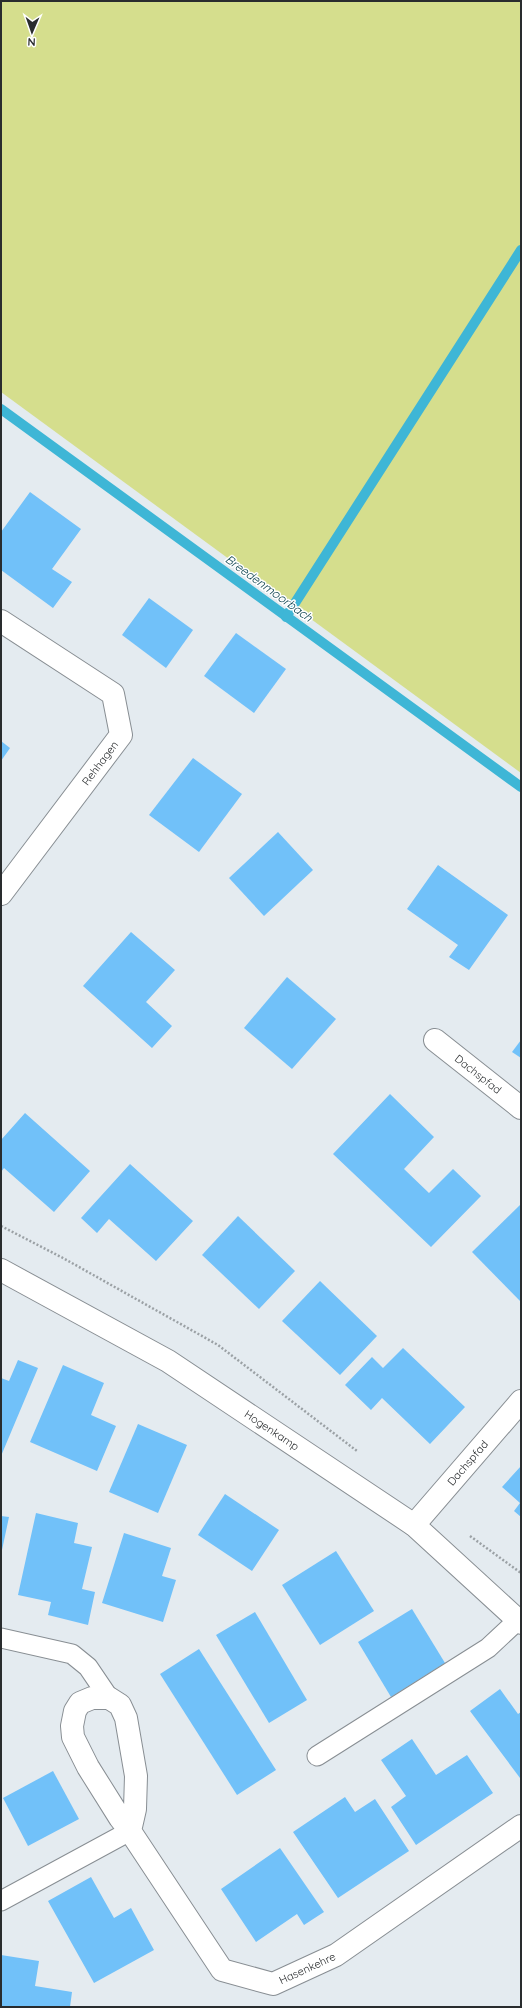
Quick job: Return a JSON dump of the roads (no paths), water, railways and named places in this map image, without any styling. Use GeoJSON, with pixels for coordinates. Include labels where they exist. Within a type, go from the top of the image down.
{"type":"FeatureCollection","features":[{"type":"Feature","properties":{"kind":"street","name":"Rehhagen"},"geometry":{"type":"LineString","coordinates":[[1,621],[113,694],[121,735],[1,894]]}},
{"type":"Feature","properties":{"kind":"street","name":"Dachspfad"},"geometry":{"type":"LineString","coordinates":[[435,1040],[521,1108]]}},
{"type":"Feature","properties":{"kind":"street","name":"Hogenkamp"},"geometry":{"type":"LineString","coordinates":[[1,1270],[168,1361],[414,1525],[520,1622]]}},
{"type":"Feature","properties":{"kind":"street","name":"Dachspfad"},"geometry":{"type":"LineString","coordinates":[[414,1525],[521,1401]]}},
{"type":"Feature","properties":{"kind":"street","name":"Hasenkehre"},"geometry":{"type":"LineString","coordinates":[[109,1698],[92,1698],[80,1703],[75,1711],[72,1726],[73,1737],[88,1767],[120,1818],[222,1970],[273,1984],[336,1954],[521,1826]]}},
{"type":"Feature","properties":{"kind":"street"},"geometry":{"type":"LineString","coordinates":[[109,1698],[120,1705],[126,1718],[136,1776],[135,1809],[130,1831]]}},
{"type":"Feature","properties":{"kind":"lane"},"geometry":{"type":"LineString","coordinates":[[317,1756],[488,1648],[520,1622]]}},
{"type":"Feature","properties":{"kind":"lane"},"geometry":{"type":"LineString","coordinates":[[1,1638],[72,1654],[88,1667],[109,1698]]}},
{"type":"Feature","properties":{"kind":"lane"},"geometry":{"type":"LineString","coordinates":[[1,1901],[130,1831]]}},
{"type":"Feature","properties":{"kind":"waterway"},"geometry":{"type":"LineString","coordinates":[[286,617],[521,250]]}},
{"type":"Feature","properties":{"kind":"waterway","name":"Breedenmoorbach"},"geometry":{"type":"LineString","coordinates":[[1,409],[521,787]]}}]}
